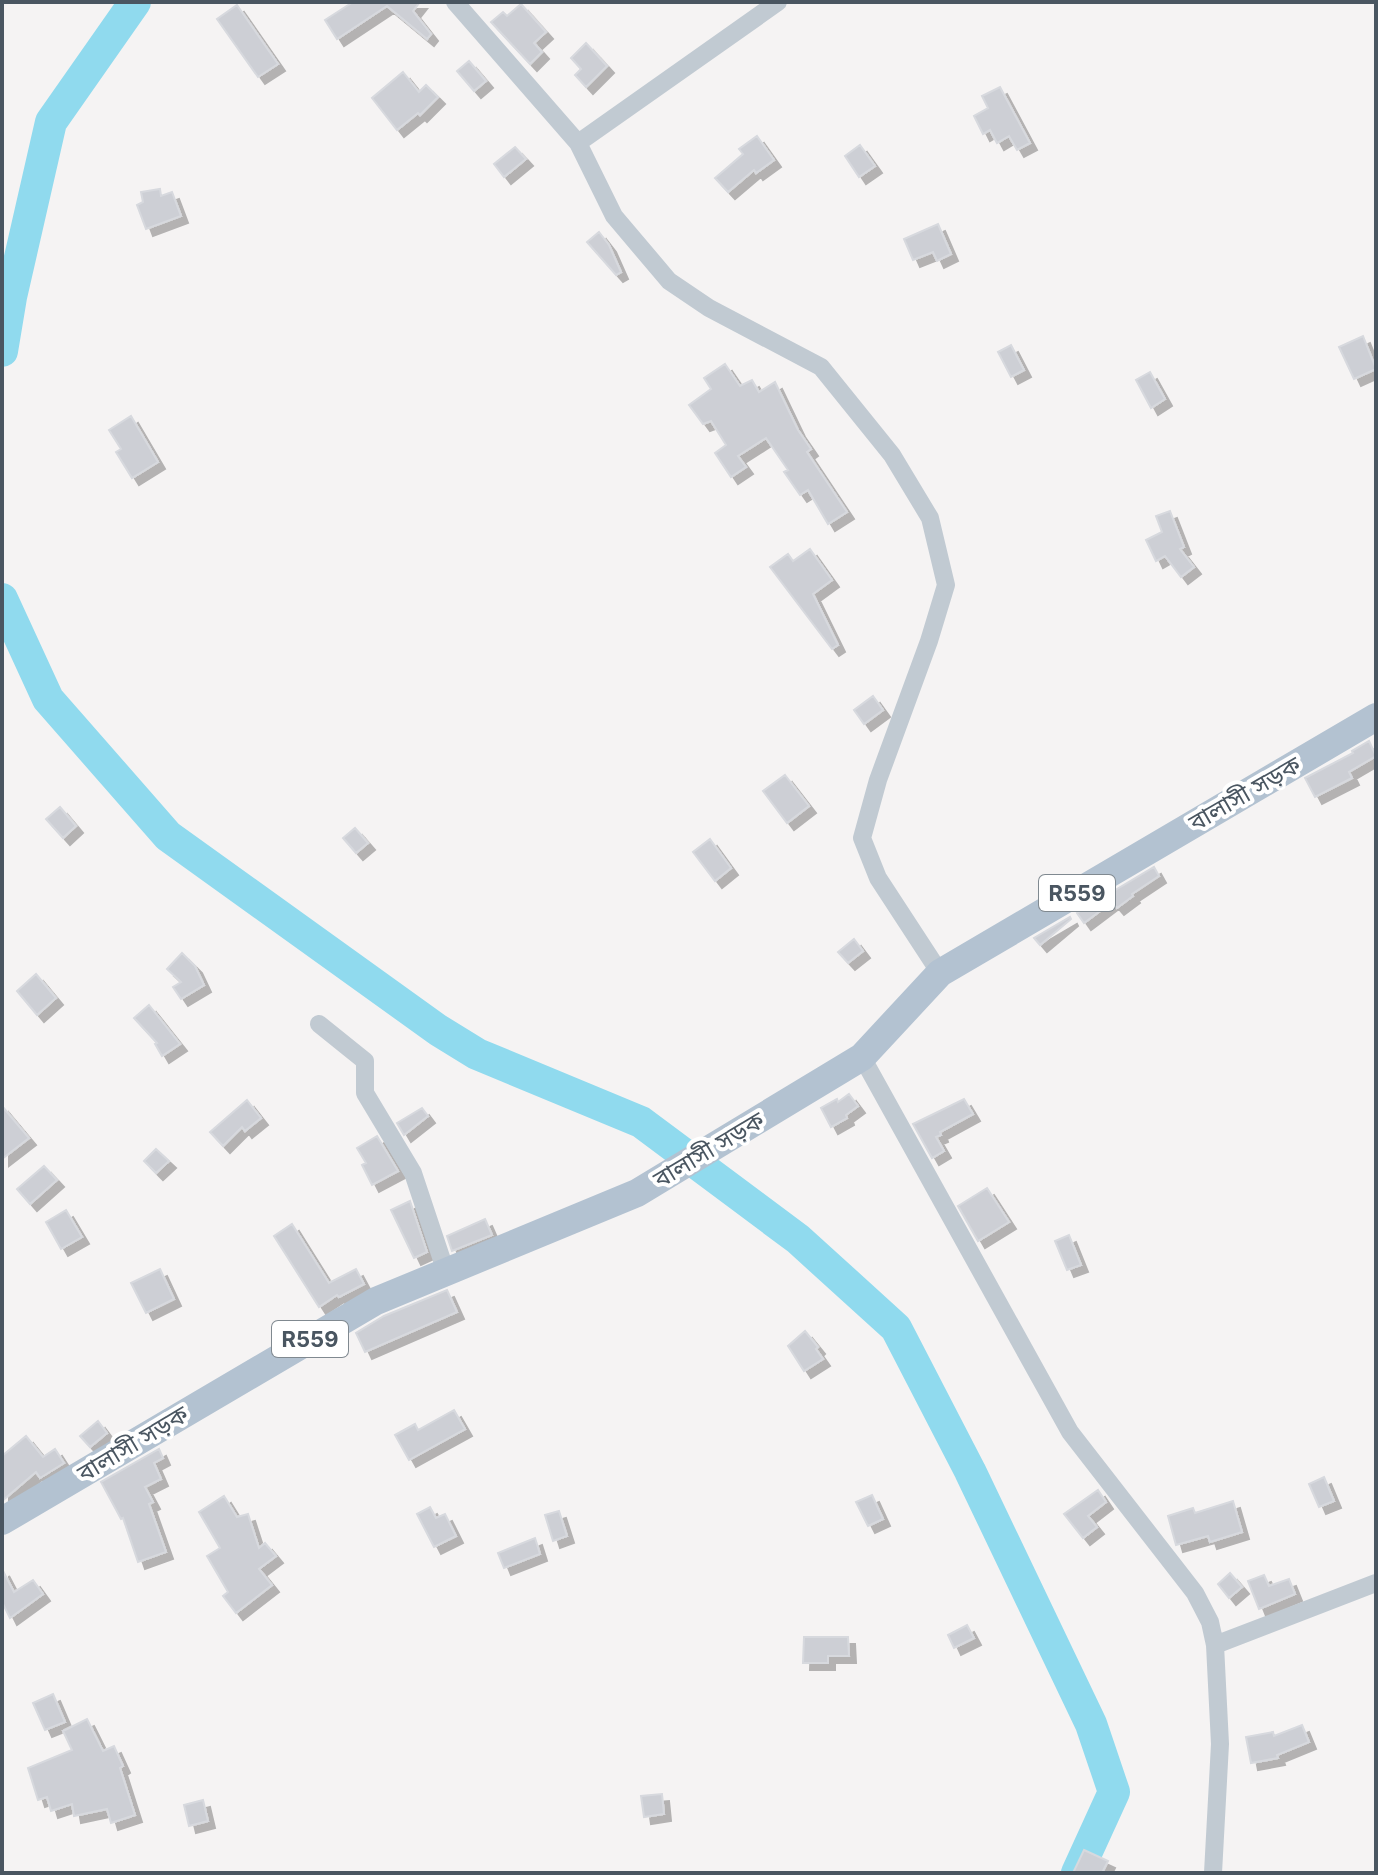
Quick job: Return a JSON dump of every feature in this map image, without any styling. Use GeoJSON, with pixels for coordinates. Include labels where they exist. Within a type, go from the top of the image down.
{"type":"FeatureCollection","features":[{"type":"Feature","properties":{"kind":"main road","name":"বালাসী সড়ক"},"geometry":{"type":"LineString","coordinates":[[2,1521],[376,1301],[637,1193],[862,1057],[940,973],[1376,717]]}},
{"type":"Feature","properties":{"kind":"street"},"geometry":{"type":"LineString","coordinates":[[455,2],[578,143],[614,216],[669,281],[709,308],[821,367],[892,455],[930,518],[946,585],[878,780],[862,838],[878,878],[940,973]]}},
{"type":"Feature","properties":{"kind":"street"},"geometry":{"type":"LineString","coordinates":[[578,143],[778,2]]}},
{"type":"Feature","properties":{"kind":"street"},"geometry":{"type":"LineString","coordinates":[[319,1024],[365,1061],[365,1093],[413,1173],[446,1272]]}},
{"type":"Feature","properties":{"kind":"street"},"geometry":{"type":"LineString","coordinates":[[862,1057],[1070,1432],[1195,1593],[1210,1622],[1215,1645],[1220,1744],[1213,1873]]}},
{"type":"Feature","properties":{"kind":"street"},"geometry":{"type":"LineString","coordinates":[[1215,1645],[1376,1583]]}},
{"type":"Feature","properties":{"kind":"building"},"geometry":{"type":"Polygon","coordinates":[[[353,2],[420,2],[413,11],[431,34],[427,39],[387,6],[337,39],[325,20],[353,2]]]}},
{"type":"Feature","properties":{"kind":"building"},"geometry":{"type":"Polygon","coordinates":[[[521,4],[546,32],[534,43],[542,52],[530,64],[491,22],[503,12],[507,16],[521,4]]]}},
{"type":"Feature","properties":{"kind":"building"},"geometry":{"type":"Polygon","coordinates":[[[237,5],[278,64],[258,77],[217,19],[237,5]]]}},
{"type":"Feature","properties":{"kind":"building"},"geometry":{"type":"Polygon","coordinates":[[[586,43],[607,66],[586,87],[575,75],[581,69],[571,58],[586,43]]]}},
{"type":"Feature","properties":{"kind":"building"},"geometry":{"type":"Polygon","coordinates":[[[469,61],[486,81],[474,91],[457,71],[469,61]]]}},
{"type":"Feature","properties":{"kind":"building"},"geometry":{"type":"Polygon","coordinates":[[[403,72],[419,92],[426,85],[438,97],[420,115],[418,113],[397,130],[372,98],[403,72]]]}},
{"type":"Feature","properties":{"kind":"building"},"geometry":{"type":"Polygon","coordinates":[[[1000,87],[1030,143],[1017,150],[1009,136],[997,143],[990,130],[983,134],[974,116],[988,108],[982,96],[1000,87]]]}},
{"type":"Feature","properties":{"kind":"building"},"geometry":{"type":"Polygon","coordinates":[[[757,136],[774,160],[756,173],[754,170],[728,192],[715,178],[743,154],[739,149],[757,136]]]}},
{"type":"Feature","properties":{"kind":"building"},"geometry":{"type":"Polygon","coordinates":[[[860,145],[875,166],[859,177],[845,156],[860,145]]]}},
{"type":"Feature","properties":{"kind":"building"},"geometry":{"type":"Polygon","coordinates":[[[515,147],[526,159],[504,177],[494,164],[515,147]]]}},
{"type":"Feature","properties":{"kind":"building"},"geometry":{"type":"Polygon","coordinates":[[[160,189],[161,196],[172,192],[181,216],[146,229],[137,205],[143,202],[141,192],[160,189]]]}},
{"type":"Feature","properties":{"kind":"building"},"geometry":{"type":"Polygon","coordinates":[[[938,224],[951,254],[937,261],[933,252],[913,260],[904,239],[938,224]]]}},
{"type":"Feature","properties":{"kind":"building"},"geometry":{"type":"Polygon","coordinates":[[[599,232],[609,245],[621,272],[616,275],[587,242],[599,232]]]}},
{"type":"Feature","properties":{"kind":"building"},"geometry":{"type":"Polygon","coordinates":[[[1363,336],[1376,369],[1354,379],[1339,347],[1363,336]]]}},
{"type":"Feature","properties":{"kind":"building"},"geometry":{"type":"Polygon","coordinates":[[[1011,345],[1024,370],[1011,377],[998,352],[1011,345]]]}},
{"type":"Feature","properties":{"kind":"building"},"geometry":{"type":"Polygon","coordinates":[[[725,364],[740,386],[752,380],[759,392],[775,382],[798,430],[811,449],[807,452],[847,512],[828,524],[808,490],[800,495],[784,472],[788,470],[766,438],[738,456],[746,467],[731,477],[715,453],[726,445],[711,421],[703,424],[689,405],[711,389],[704,378],[725,364]]]}},
{"type":"Feature","properties":{"kind":"building"},"geometry":{"type":"Polygon","coordinates":[[[1150,372],[1165,399],[1151,408],[1136,380],[1150,372]]]}},
{"type":"Feature","properties":{"kind":"building"},"geometry":{"type":"Polygon","coordinates":[[[131,416],[158,462],[132,478],[116,452],[121,449],[109,430],[131,416]]]}},
{"type":"Feature","properties":{"kind":"building"},"geometry":{"type":"Polygon","coordinates":[[[1170,511],[1184,547],[1180,549],[1194,567],[1181,577],[1165,556],[1156,561],[1146,540],[1162,532],[1156,516],[1170,511]]]}},
{"type":"Feature","properties":{"kind":"building"},"geometry":{"type":"Polygon","coordinates":[[[810,549],[832,580],[813,594],[838,645],[832,649],[770,567],[788,554],[793,561],[810,549]]]}},
{"type":"Feature","properties":{"kind":"building"},"geometry":{"type":"Polygon","coordinates":[[[873,696],[883,710],[864,724],[854,710],[873,696]]]}},
{"type":"Feature","properties":{"kind":"building"},"geometry":{"type":"Polygon","coordinates":[[[1369,741],[1376,756],[1349,772],[1352,778],[1315,797],[1305,778],[1369,741]]]}},
{"type":"Feature","properties":{"kind":"building"},"geometry":{"type":"Polygon","coordinates":[[[785,775],[809,806],[787,823],[763,791],[785,775]]]}},
{"type":"Feature","properties":{"kind":"building"},"geometry":{"type":"Polygon","coordinates":[[[60,807],[76,826],[63,838],[46,819],[60,807]]]}},
{"type":"Feature","properties":{"kind":"building"},"geometry":{"type":"Polygon","coordinates":[[[355,828],[368,843],[356,853],[343,838],[355,828]]]}},
{"type":"Feature","properties":{"kind":"building"},"geometry":{"type":"Polygon","coordinates":[[[710,839],[731,868],[715,881],[693,852],[710,839]]]}},
{"type":"Feature","properties":{"kind":"building"},"geometry":{"type":"Polygon","coordinates":[[[1154,867],[1159,876],[1117,908],[1112,902],[1084,923],[1077,913],[1154,867]]]}},
{"type":"Feature","properties":{"kind":"building"},"geometry":{"type":"Polygon","coordinates":[[[1070,917],[1040,945],[1034,938],[1070,917]]]}},
{"type":"Feature","properties":{"kind":"building"},"geometry":{"type":"Polygon","coordinates":[[[854,939],[863,951],[848,963],[838,952],[854,939]]]}},
{"type":"Feature","properties":{"kind":"building"},"geometry":{"type":"Polygon","coordinates":[[[182,953],[195,966],[204,985],[181,999],[173,987],[181,982],[167,969],[182,953]]]}},
{"type":"Feature","properties":{"kind":"building"},"geometry":{"type":"Polygon","coordinates":[[[36,974],[56,998],[37,1015],[17,991],[36,974]]]}},
{"type":"Feature","properties":{"kind":"building"},"geometry":{"type":"Polygon","coordinates":[[[149,1005],[180,1044],[162,1056],[157,1043],[134,1018],[149,1005]]]}},
{"type":"Feature","properties":{"kind":"building"},"geometry":{"type":"Polygon","coordinates":[[[849,1094],[858,1106],[846,1115],[847,1118],[831,1127],[821,1108],[849,1094]]]}},
{"type":"Feature","properties":{"kind":"building"},"geometry":{"type":"Polygon","coordinates":[[[964,1099],[973,1114],[940,1132],[941,1135],[936,1137],[944,1151],[932,1158],[913,1124],[964,1099]]]}},
{"type":"Feature","properties":{"kind":"building"},"geometry":{"type":"Polygon","coordinates":[[[247,1100],[261,1118],[245,1131],[242,1127],[223,1146],[210,1132],[247,1100]]]}},
{"type":"Feature","properties":{"kind":"building"},"geometry":{"type":"Polygon","coordinates":[[[2,1106],[29,1138],[2,1159],[2,1106]]]}},
{"type":"Feature","properties":{"kind":"building"},"geometry":{"type":"Polygon","coordinates":[[[422,1108],[428,1116],[404,1135],[397,1123],[422,1108]]]}},
{"type":"Feature","properties":{"kind":"building"},"geometry":{"type":"Polygon","coordinates":[[[377,1136],[398,1171],[372,1185],[362,1165],[366,1163],[357,1148],[377,1136]]]}},
{"type":"Feature","properties":{"kind":"building"},"geometry":{"type":"Polygon","coordinates":[[[156,1149],[169,1161],[156,1173],[144,1161],[156,1149]]]}},
{"type":"Feature","properties":{"kind":"building"},"geometry":{"type":"Polygon","coordinates":[[[44,1166],[57,1180],[30,1204],[17,1189],[44,1166]]]}},
{"type":"Feature","properties":{"kind":"building"},"geometry":{"type":"Polygon","coordinates":[[[987,1188],[1009,1222],[978,1241],[958,1206],[987,1188]]]}},
{"type":"Feature","properties":{"kind":"building"},"geometry":{"type":"Polygon","coordinates":[[[410,1201],[427,1252],[414,1258],[391,1210],[410,1201]]]}},
{"type":"Feature","properties":{"kind":"building"},"geometry":{"type":"Polygon","coordinates":[[[66,1210],[82,1237],[61,1249],[46,1222],[66,1210]]]}},
{"type":"Feature","properties":{"kind":"building"},"geometry":{"type":"Polygon","coordinates":[[[485,1219],[492,1235],[452,1251],[447,1236],[485,1219]]]}},
{"type":"Feature","properties":{"kind":"building"},"geometry":{"type":"Polygon","coordinates":[[[292,1224],[329,1283],[356,1269],[364,1284],[339,1297],[337,1295],[319,1307],[274,1236],[292,1224]]]}},
{"type":"Feature","properties":{"kind":"building"},"geometry":{"type":"Polygon","coordinates":[[[1069,1235],[1081,1265],[1067,1270],[1055,1241],[1069,1235]]]}},
{"type":"Feature","properties":{"kind":"building"},"geometry":{"type":"Polygon","coordinates":[[[160,1269],[174,1299],[146,1313],[131,1283],[160,1269]]]}},
{"type":"Feature","properties":{"kind":"building"},"geometry":{"type":"Polygon","coordinates":[[[447,1290],[457,1312],[365,1352],[356,1333],[384,1316],[447,1290]]]}},
{"type":"Feature","properties":{"kind":"building"},"geometry":{"type":"Polygon","coordinates":[[[805,1331],[823,1359],[804,1371],[788,1346],[805,1331]]]}},
{"type":"Feature","properties":{"kind":"building"},"geometry":{"type":"Polygon","coordinates":[[[454,1410],[465,1429],[409,1460],[395,1435],[415,1424],[418,1430],[454,1410]]]}},
{"type":"Feature","properties":{"kind":"building"},"geometry":{"type":"Polygon","coordinates":[[[98,1421],[107,1433],[90,1447],[80,1436],[98,1421]]]}},
{"type":"Feature","properties":{"kind":"building"},"geometry":{"type":"Polygon","coordinates":[[[26,1436],[43,1457],[55,1449],[64,1463],[40,1478],[36,1472],[2,1501],[2,1456],[26,1436]]]}},
{"type":"Feature","properties":{"kind":"building"},"geometry":{"type":"Polygon","coordinates":[[[159,1449],[163,1458],[154,1463],[161,1479],[145,1487],[153,1502],[149,1504],[166,1552],[138,1562],[123,1518],[101,1482],[159,1449]]]}},
{"type":"Feature","properties":{"kind":"building"},"geometry":{"type":"Polygon","coordinates":[[[1324,1477],[1334,1501],[1319,1507],[1309,1484],[1324,1477]]]}},
{"type":"Feature","properties":{"kind":"building"},"geometry":{"type":"Polygon","coordinates":[[[1098,1490],[1106,1502],[1088,1516],[1097,1527],[1083,1538],[1064,1514],[1098,1490]]]}},
{"type":"Feature","properties":{"kind":"building"},"geometry":{"type":"Polygon","coordinates":[[[872,1495],[883,1519],[868,1526],[856,1502],[872,1495]]]}},
{"type":"Feature","properties":{"kind":"building"},"geometry":{"type":"Polygon","coordinates":[[[224,1496],[237,1517],[248,1514],[259,1548],[265,1543],[276,1556],[259,1569],[272,1585],[236,1613],[223,1596],[228,1592],[207,1556],[220,1548],[199,1512],[224,1496]]]}},
{"type":"Feature","properties":{"kind":"building"},"geometry":{"type":"Polygon","coordinates":[[[1233,1501],[1242,1532],[1210,1542],[1208,1536],[1176,1545],[1168,1516],[1193,1508],[1195,1513],[1233,1501]]]}},
{"type":"Feature","properties":{"kind":"building"},"geometry":{"type":"Polygon","coordinates":[[[430,1507],[436,1518],[445,1514],[456,1536],[434,1547],[417,1514],[430,1507]]]}},
{"type":"Feature","properties":{"kind":"building"},"geometry":{"type":"Polygon","coordinates":[[[559,1511],[567,1536],[553,1541],[545,1515],[559,1511]]]}},
{"type":"Feature","properties":{"kind":"building"},"geometry":{"type":"Polygon","coordinates":[[[535,1538],[540,1554],[504,1568],[498,1553],[535,1538]]]}},
{"type":"Feature","properties":{"kind":"building"},"geometry":{"type":"Polygon","coordinates":[[[2,1569],[14,1592],[33,1580],[43,1594],[10,1618],[2,1602],[2,1569]]]}},
{"type":"Feature","properties":{"kind":"building"},"geometry":{"type":"Polygon","coordinates":[[[1230,1573],[1242,1587],[1229,1598],[1218,1584],[1230,1573]]]}},
{"type":"Feature","properties":{"kind":"building"},"geometry":{"type":"Polygon","coordinates":[[[1264,1575],[1269,1586],[1289,1579],[1295,1594],[1259,1609],[1248,1581],[1264,1575]]]}},
{"type":"Feature","properties":{"kind":"building"},"geometry":{"type":"Polygon","coordinates":[[[967,1625],[974,1638],[954,1648],[948,1635],[967,1625]]]}},
{"type":"Feature","properties":{"kind":"building"},"geometry":{"type":"Polygon","coordinates":[[[804,1637],[848,1637],[849,1656],[828,1656],[828,1663],[803,1663],[804,1637]]]}},
{"type":"Feature","properties":{"kind":"building"},"geometry":{"type":"Polygon","coordinates":[[[53,1694],[65,1722],[45,1730],[33,1703],[53,1694]]]}},
{"type":"Feature","properties":{"kind":"building"},"geometry":{"type":"Polygon","coordinates":[[[87,1719],[103,1751],[114,1746],[123,1766],[120,1768],[135,1815],[111,1823],[107,1809],[74,1816],[72,1804],[51,1811],[47,1797],[38,1800],[28,1768],[72,1750],[63,1731],[87,1719]]]}},
{"type":"Feature","properties":{"kind":"building"},"geometry":{"type":"Polygon","coordinates":[[[1302,1725],[1309,1742],[1277,1755],[1278,1758],[1251,1763],[1246,1737],[1273,1732],[1274,1736],[1302,1725]]]}},
{"type":"Feature","properties":{"kind":"building"},"geometry":{"type":"Polygon","coordinates":[[[662,1794],[664,1814],[644,1817],[641,1796],[662,1794]]]}},
{"type":"Feature","properties":{"kind":"building"},"geometry":{"type":"Polygon","coordinates":[[[203,1800],[208,1821],[189,1826],[184,1805],[203,1800]]]}},
{"type":"Feature","properties":{"kind":"building"},"geometry":{"type":"Polygon","coordinates":[[[1084,1850],[1108,1861],[1102,1873],[1073,1873],[1084,1850]]]}},
{"type":"Feature","properties":{"kind":"waterway"},"geometry":{"type":"LineString","coordinates":[[2,351],[11,297],[51,122],[135,2]]}},
{"type":"Feature","properties":{"kind":"waterway"},"geometry":{"type":"LineString","coordinates":[[2,599],[48,699],[168,836],[438,1030],[477,1054],[641,1122],[798,1239],[896,1328],[970,1471],[1091,1724],[1114,1792],[1077,1873]]}}]}
